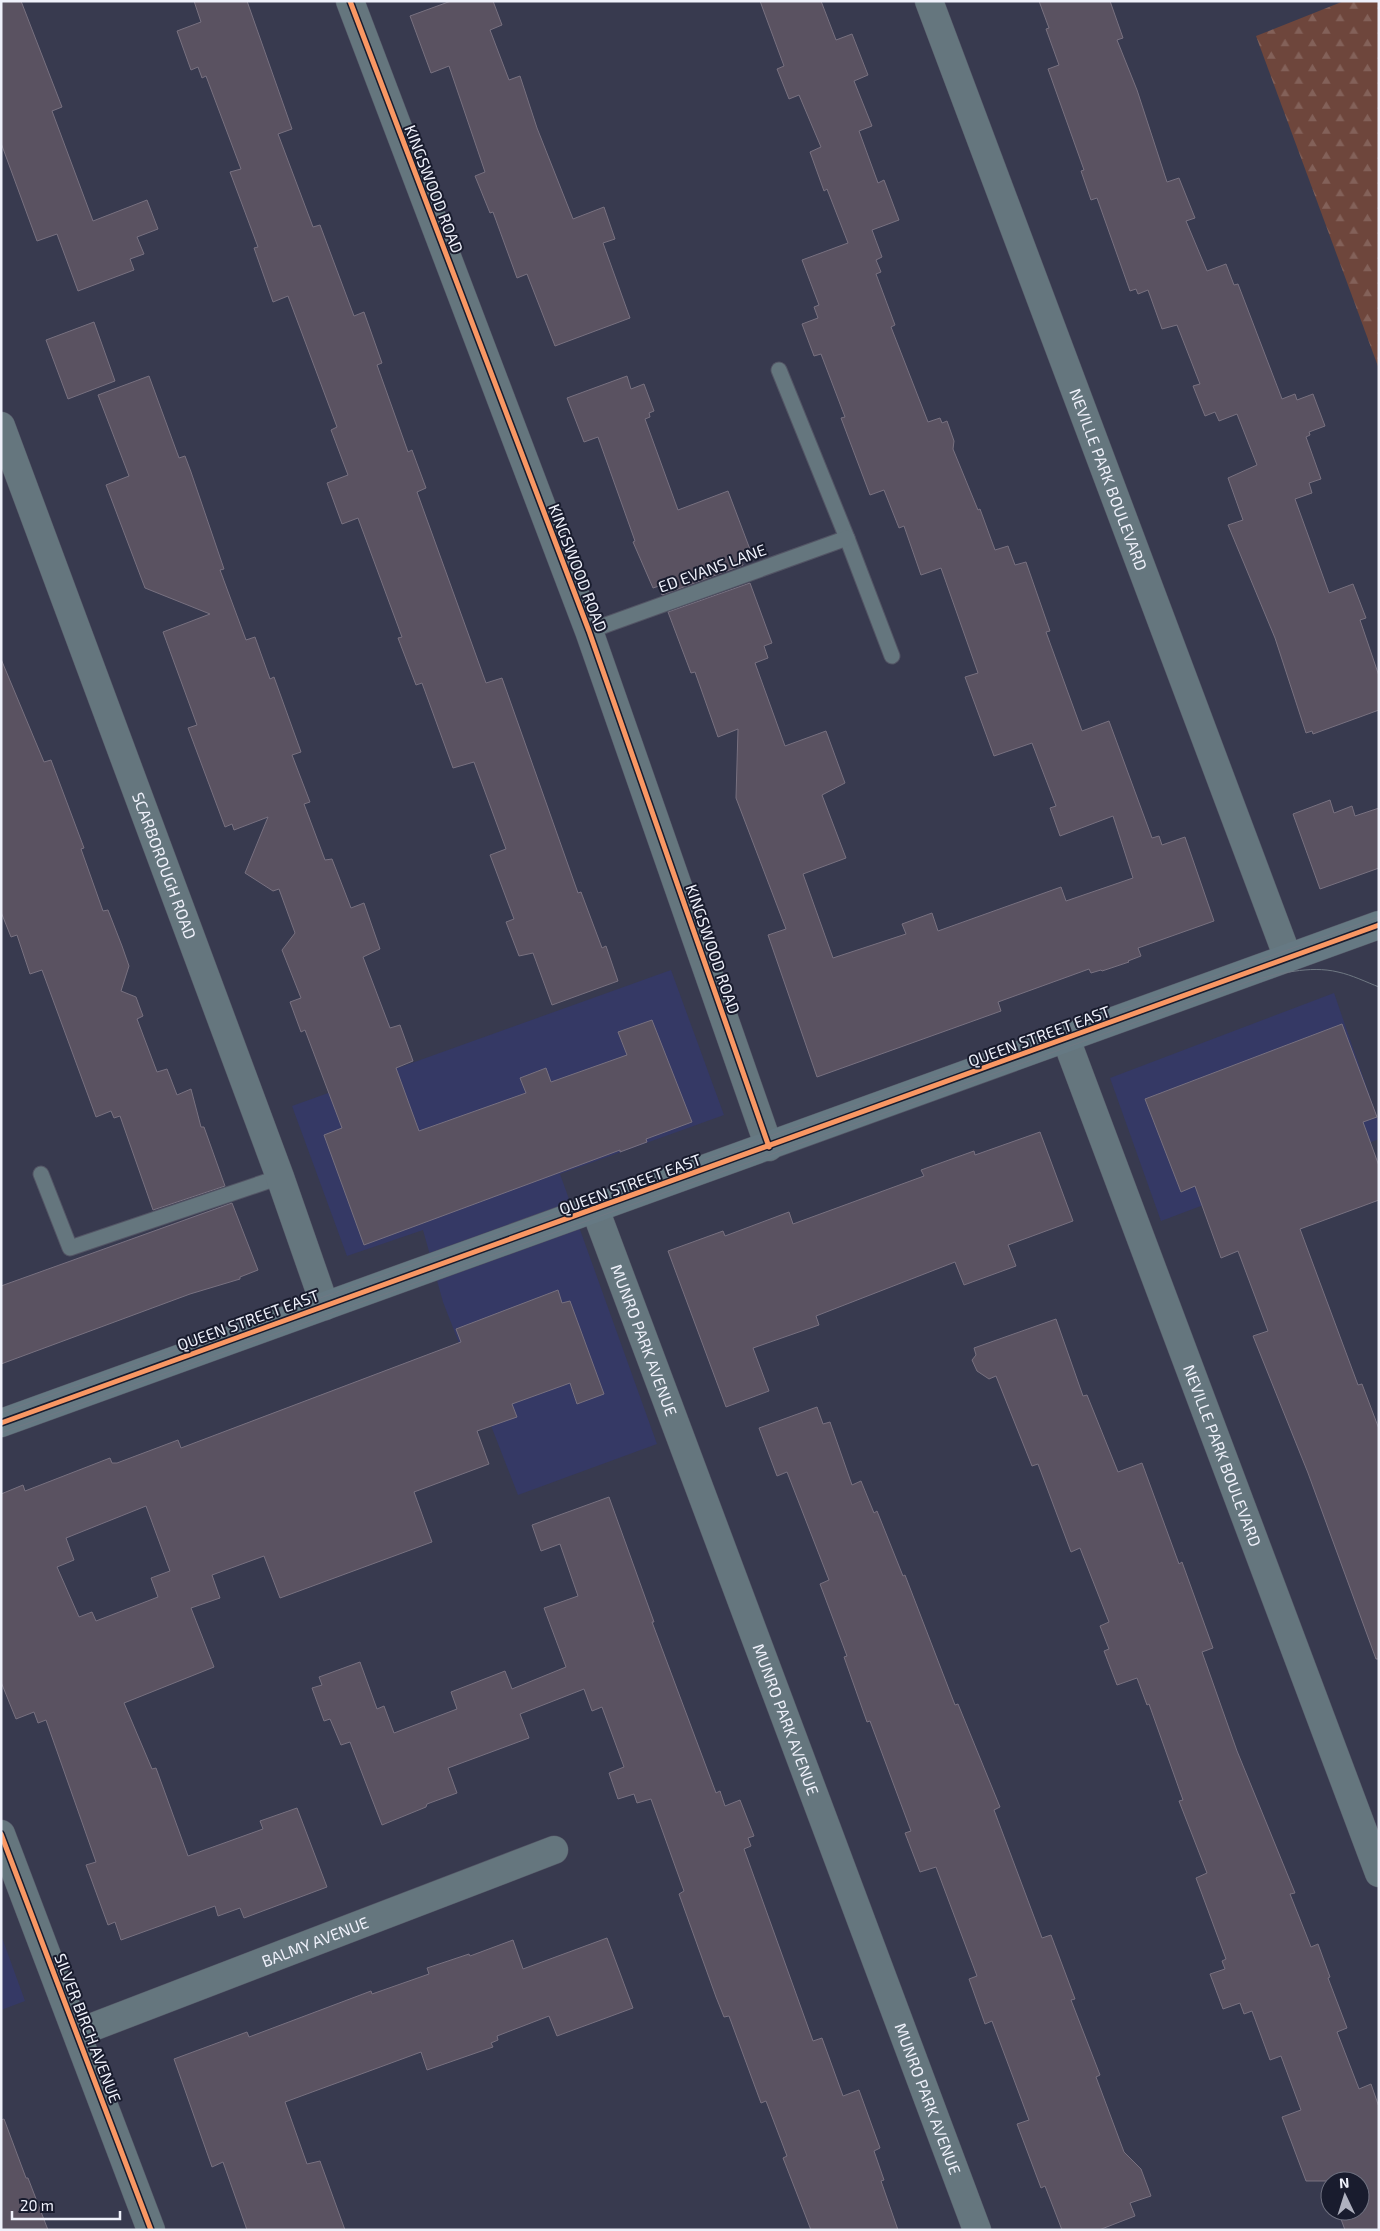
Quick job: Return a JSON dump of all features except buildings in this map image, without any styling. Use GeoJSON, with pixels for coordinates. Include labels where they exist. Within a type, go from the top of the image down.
{"type":"FeatureCollection","features":[{"type":"Feature","properties":{"kind":"main road","name":"QUEEN STREET EAST"},"geometry":{"type":"LineString","coordinates":[[1,1423],[1066,1040],[1379,925]]}},
{"type":"Feature","properties":{"kind":"street","name":"KINGSWOOD ROAD"},"geometry":{"type":"LineString","coordinates":[[350,1],[589,631],[769,1147]]}},
{"type":"Feature","properties":{"kind":"street","name":"NEVILLE PARK BOULEVARD"},"geometry":{"type":"LineString","coordinates":[[929,1],[1288,958]]}},
{"type":"Feature","properties":{"kind":"street","name":"SCARBOROUGH ROAD"},"geometry":{"type":"LineString","coordinates":[[1,426],[280,1177],[325,1306]]}},
{"type":"Feature","properties":{"kind":"street","name":"NEVILLE PARK BOULEVARD"},"geometry":{"type":"LineString","coordinates":[[1066,1040],[1379,1873]]}},
{"type":"Feature","properties":{"kind":"street","name":"MUNRO PARK AVENUE"},"geometry":{"type":"LineString","coordinates":[[595,1209],[977,2230]]}},
{"type":"Feature","properties":{"kind":"street","name":"SILVER BIRCH AVENUE"},"geometry":{"type":"LineString","coordinates":[[1,1834],[151,2230]]}},
{"type":"Feature","properties":{"kind":"street","name":"BALMY AVENUE"},"geometry":{"type":"LineString","coordinates":[[77,2034],[554,1850]]}},
{"type":"Feature","properties":{"kind":"lane"},"geometry":{"type":"LineString","coordinates":[[779,370],[847,538],[892,656]]}},
{"type":"Feature","properties":{"kind":"lane","name":"ED EVANS LANE"},"geometry":{"type":"LineString","coordinates":[[589,631],[847,538]]}},
{"type":"Feature","properties":{"kind":"lane"},"geometry":{"type":"LineString","coordinates":[[40,1174],[70,1248],[280,1177]]}},
{"type":"Feature","properties":{"kind":"shaded area"},"geometry":{"type":"Polygon","coordinates":[[[671,970],[724,1115],[560,1174],[657,1444],[518,1495],[443,1302],[423,1230],[347,1256],[292,1106],[671,970]]]}},
{"type":"Feature","properties":{"kind":"shaded area"},"geometry":{"type":"Polygon","coordinates":[[[1334,993],[1379,1123],[1379,1139],[1161,1221],[1110,1078],[1334,993]]]}},
{"type":"Feature","properties":{"kind":"shaded area"},"geometry":{"type":"Polygon","coordinates":[[[1,1935],[25,2001],[1,2010],[1,1935]]]}},
{"type":"Feature","properties":{"kind":"green space"},"geometry":{"type":"Polygon","coordinates":[[[1344,1],[1379,1],[1379,369],[1256,36],[1344,1]]]}},
{"type":"Feature","properties":{"kind":"tram line"},"geometry":{"type":"LineString","coordinates":[[1,1413],[1379,917]]}},
{"type":"Feature","properties":{"kind":"tram line"},"geometry":{"type":"LineString","coordinates":[[1,1433],[1250,981],[1294,971],[1316,969],[1343,973],[1379,987]]}},
{"type":"Feature","properties":{"kind":"cycle path"},"geometry":{"type":"LineString","coordinates":[[350,1],[589,631],[769,1147]]}},
{"type":"Feature","properties":{"kind":"cycle path"},"geometry":{"type":"LineString","coordinates":[[1,1423],[1379,925]]}},
{"type":"Feature","properties":{"kind":"cycle path"},"geometry":{"type":"LineString","coordinates":[[1,1834],[151,2230]]}}]}
